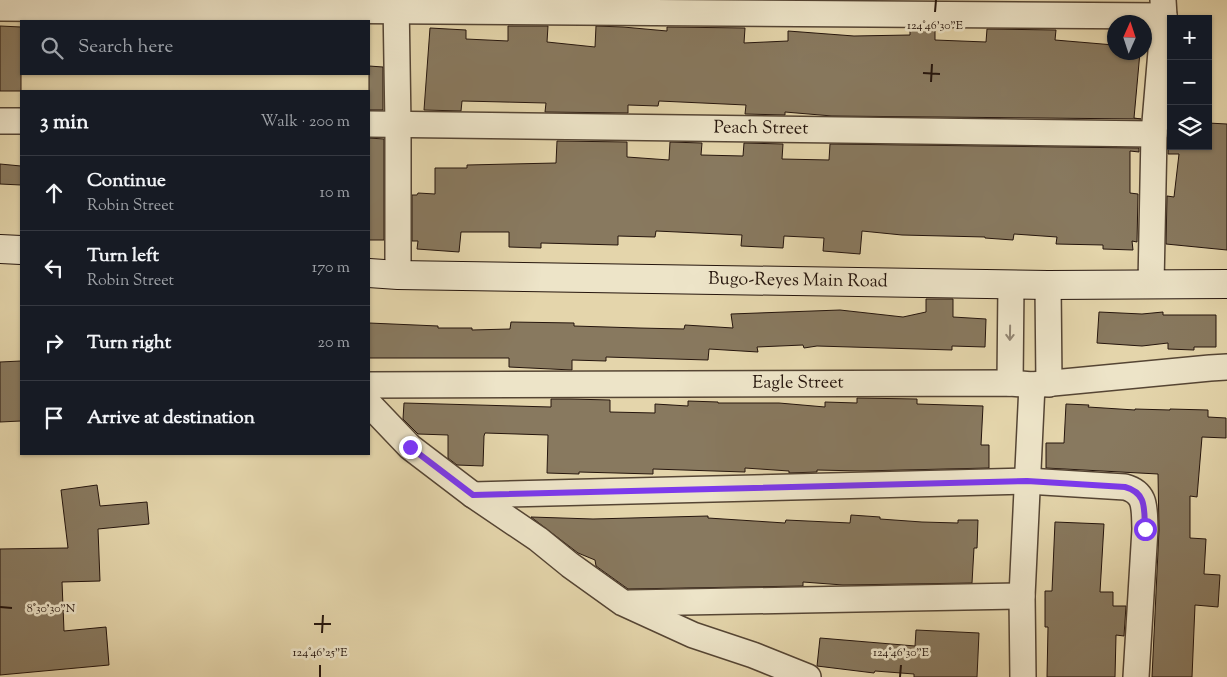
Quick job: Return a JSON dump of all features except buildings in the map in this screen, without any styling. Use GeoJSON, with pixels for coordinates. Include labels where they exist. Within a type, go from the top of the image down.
{"type":"FeatureCollection","features":[{"type":"Feature","properties":{"kind":"street"},"geometry":{"type":"LineString","coordinates":[[0,8],[396,5],[1163,8],[1154,134],[1151,284]]}},
{"type":"Feature","properties":{"kind":"street"},"geometry":{"type":"LineString","coordinates":[[396,5],[398,275]]}},
{"type":"Feature","properties":{"kind":"street"},"geometry":{"type":"LineString","coordinates":[[0,121],[20,121]]}},
{"type":"Feature","properties":{"kind":"street","name":"Peach Street"},"geometry":{"type":"LineString","coordinates":[[370,124],[1154,134]]}},
{"type":"Feature","properties":{"kind":"street"},"geometry":{"type":"LineString","coordinates":[[0,249],[20,250]]}},
{"type":"Feature","properties":{"kind":"street","name":"Bugo-Reyes Main Road"},"geometry":{"type":"LineString","coordinates":[[370,272],[398,275],[684,280],[1048,285],[1227,284]]}},
{"type":"Feature","properties":{"kind":"street"},"geometry":{"type":"LineString","coordinates":[[1011,284],[1030,384]]}},
{"type":"Feature","properties":{"kind":"street"},"geometry":{"type":"LineString","coordinates":[[1023,677],[1022,596],[1030,384],[1048,285]]}},
{"type":"Feature","properties":{"kind":"street","name":"Eagle Street"},"geometry":{"type":"LineString","coordinates":[[370,385],[1030,384],[1227,367]]}},
{"type":"Feature","properties":{"kind":"street"},"geometry":{"type":"LineString","coordinates":[[370,405],[410,447],[623,603],[693,635],[753,655],[808,677]]}},
{"type":"Feature","properties":{"kind":"street"},"geometry":{"type":"LineString","coordinates":[[473,495],[1027,481],[1125,487],[1134,490],[1141,497],[1144,510],[1145,529],[1136,677]]}},
{"type":"Feature","properties":{"kind":"street"},"geometry":{"type":"LineString","coordinates":[[623,603],[1022,596]]}},
{"type":"Feature","properties":{"kind":"route"},"geometry":{"type":"LineString","coordinates":[[410,447],[473,495],[1027,481],[1125,487],[1134,490],[1141,497],[1145,529]]}}]}
